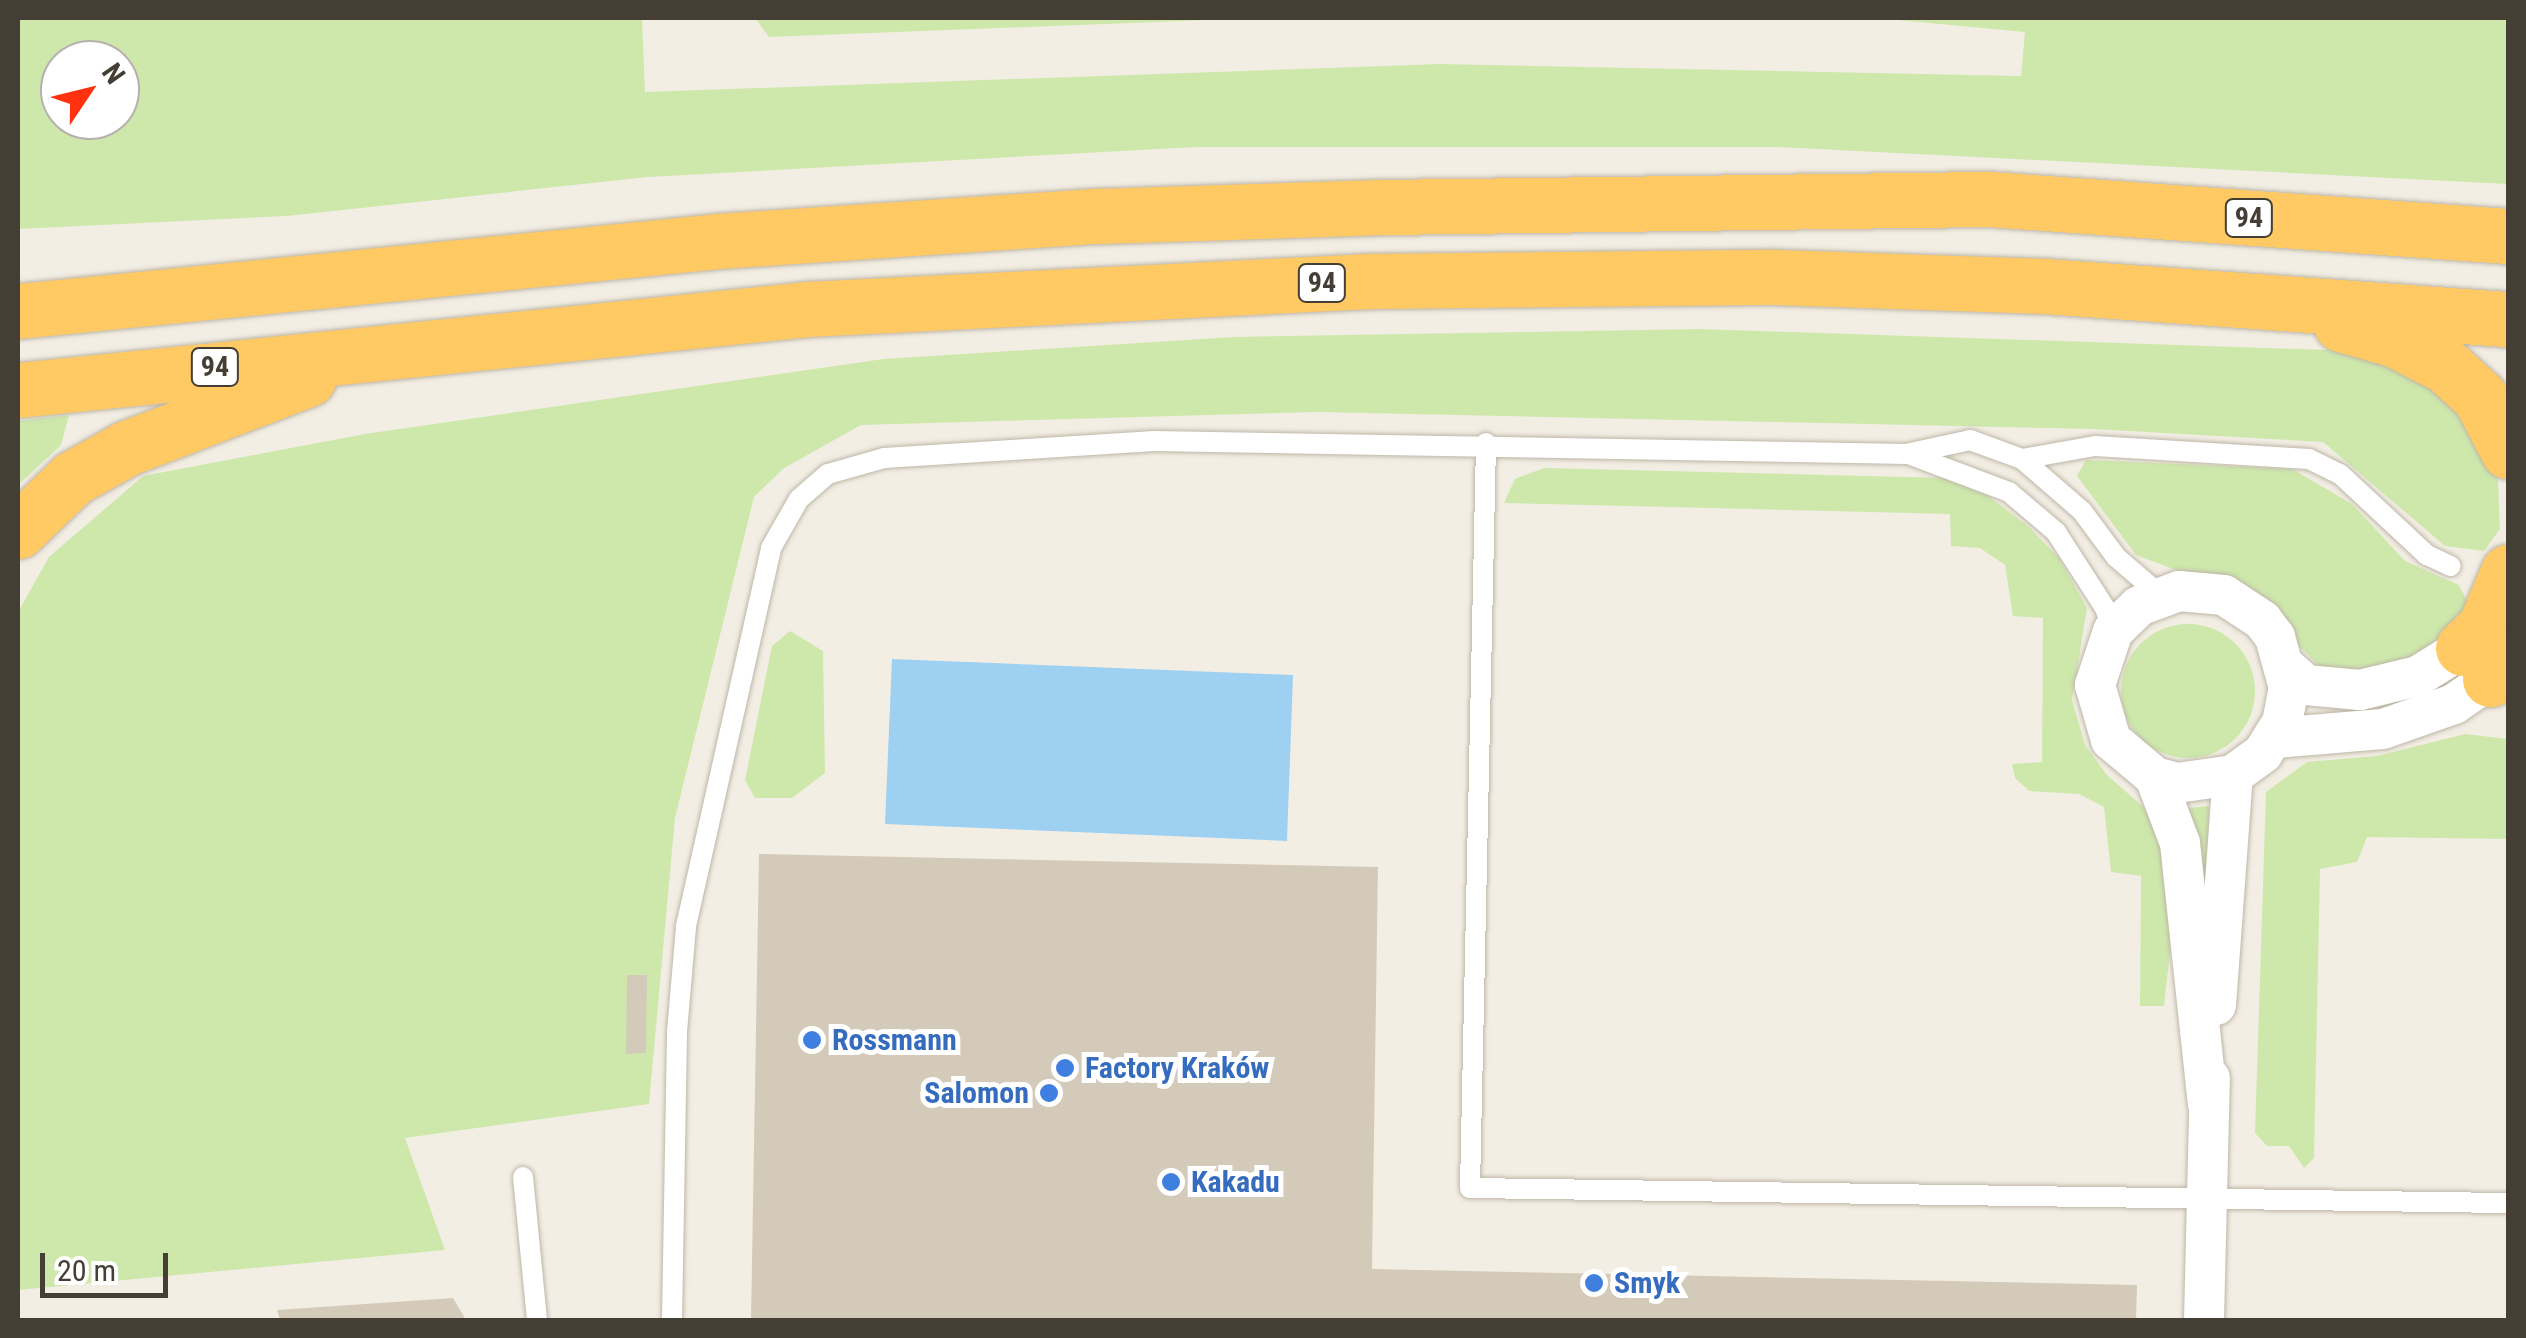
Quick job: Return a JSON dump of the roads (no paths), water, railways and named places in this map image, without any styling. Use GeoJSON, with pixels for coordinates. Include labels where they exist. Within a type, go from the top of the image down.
{"type":"FeatureCollection","features":[{"type":"Feature","properties":{"kind":"highway","name":"94"},"geometry":{"type":"LineString","coordinates":[[18,311],[184,291],[718,242],[1099,216],[1382,207],[1990,200],[2508,236]]}},
{"type":"Feature","properties":{"kind":"highway"},"geometry":{"type":"LineString","coordinates":[[18,273],[184,291]]}},
{"type":"Feature","properties":{"kind":"highway","name":"94"},"geometry":{"type":"LineString","coordinates":[[18,390],[413,344],[807,309],[1369,281],[1775,278],[2232,294],[2508,318]]}},
{"type":"Feature","properties":{"kind":"highway"},"geometry":{"type":"LineString","coordinates":[[2232,294],[2396,340],[2446,366],[2480,397],[2508,451]]}},
{"type":"Feature","properties":{"kind":"highway"},"geometry":{"type":"LineString","coordinates":[[18,531],[73,478],[126,448],[247,399],[413,344]]}},
{"type":"Feature","properties":{"kind":"highway"},"geometry":{"type":"LineString","coordinates":[[2492,668],[2484,627],[2508,572]]}},
{"type":"Feature","properties":{"kind":"street"},"geometry":{"type":"LineString","coordinates":[[2206,591],[2246,606],[2275,637],[2288,668],[2290,688],[2275,738],[2233,775],[2177,783],[2156,777],[2111,740],[2099,714],[2099,659],[2112,631],[2160,595],[2206,591]]}},
{"type":"Feature","properties":{"kind":"street"},"geometry":{"type":"LineString","coordinates":[[2288,668],[2306,685],[2360,690],[2418,676],[2492,668]]}},
{"type":"Feature","properties":{"kind":"street"},"geometry":{"type":"LineString","coordinates":[[2275,738],[2396,726],[2454,704],[2492,668]]}},
{"type":"Feature","properties":{"kind":"street"},"geometry":{"type":"LineString","coordinates":[[2204,1320],[2208,1103],[2233,775]]}},
{"type":"Feature","properties":{"kind":"street"},"geometry":{"type":"LineString","coordinates":[[2156,777],[2180,842],[2208,1103]]}},
{"type":"Feature","properties":{"kind":"lane"},"geometry":{"type":"LineString","coordinates":[[672,1320],[677,1032],[686,926],[771,548],[799,498],[837,470],[884,458],[1172,440],[1906,454],[1970,440],[2022,459],[2082,511],[2116,556],[2160,595]]}},
{"type":"Feature","properties":{"kind":"lane"},"geometry":{"type":"LineString","coordinates":[[1486,443],[1470,1188],[2508,1204]]}},
{"type":"Feature","properties":{"kind":"lane"},"geometry":{"type":"LineString","coordinates":[[2022,459],[2095,446],[2309,459],[2340,474],[2427,555],[2451,566]]}},
{"type":"Feature","properties":{"kind":"lane"},"geometry":{"type":"LineString","coordinates":[[1906,454],[2009,492],[2056,532],[2105,608],[2112,631]]}},
{"type":"Feature","properties":{"kind":"lane"},"geometry":{"type":"LineString","coordinates":[[523,1178],[537,1320]]}},
{"type":"Feature","properties":{"kind":"water"},"geometry":{"type":"Polygon","coordinates":[[[892,659],[1293,675],[1287,841],[885,824],[892,659]]]}},
{"type":"Feature","properties":{"kind":"place","name":"Rossmann"},"geometry":{"type":"Point","coordinates":[812,1040]}},
{"type":"Feature","properties":{"kind":"place","name":"Factory Kraków"},"geometry":{"type":"Point","coordinates":[1065,1068]}},
{"type":"Feature","properties":{"kind":"place","name":"Salomon"},"geometry":{"type":"Point","coordinates":[1049,1093]}},
{"type":"Feature","properties":{"kind":"place","name":"Kakadu"},"geometry":{"type":"Point","coordinates":[1171,1182]}},
{"type":"Feature","properties":{"kind":"place","name":"Smyk"},"geometry":{"type":"Point","coordinates":[1594,1283]}}]}
